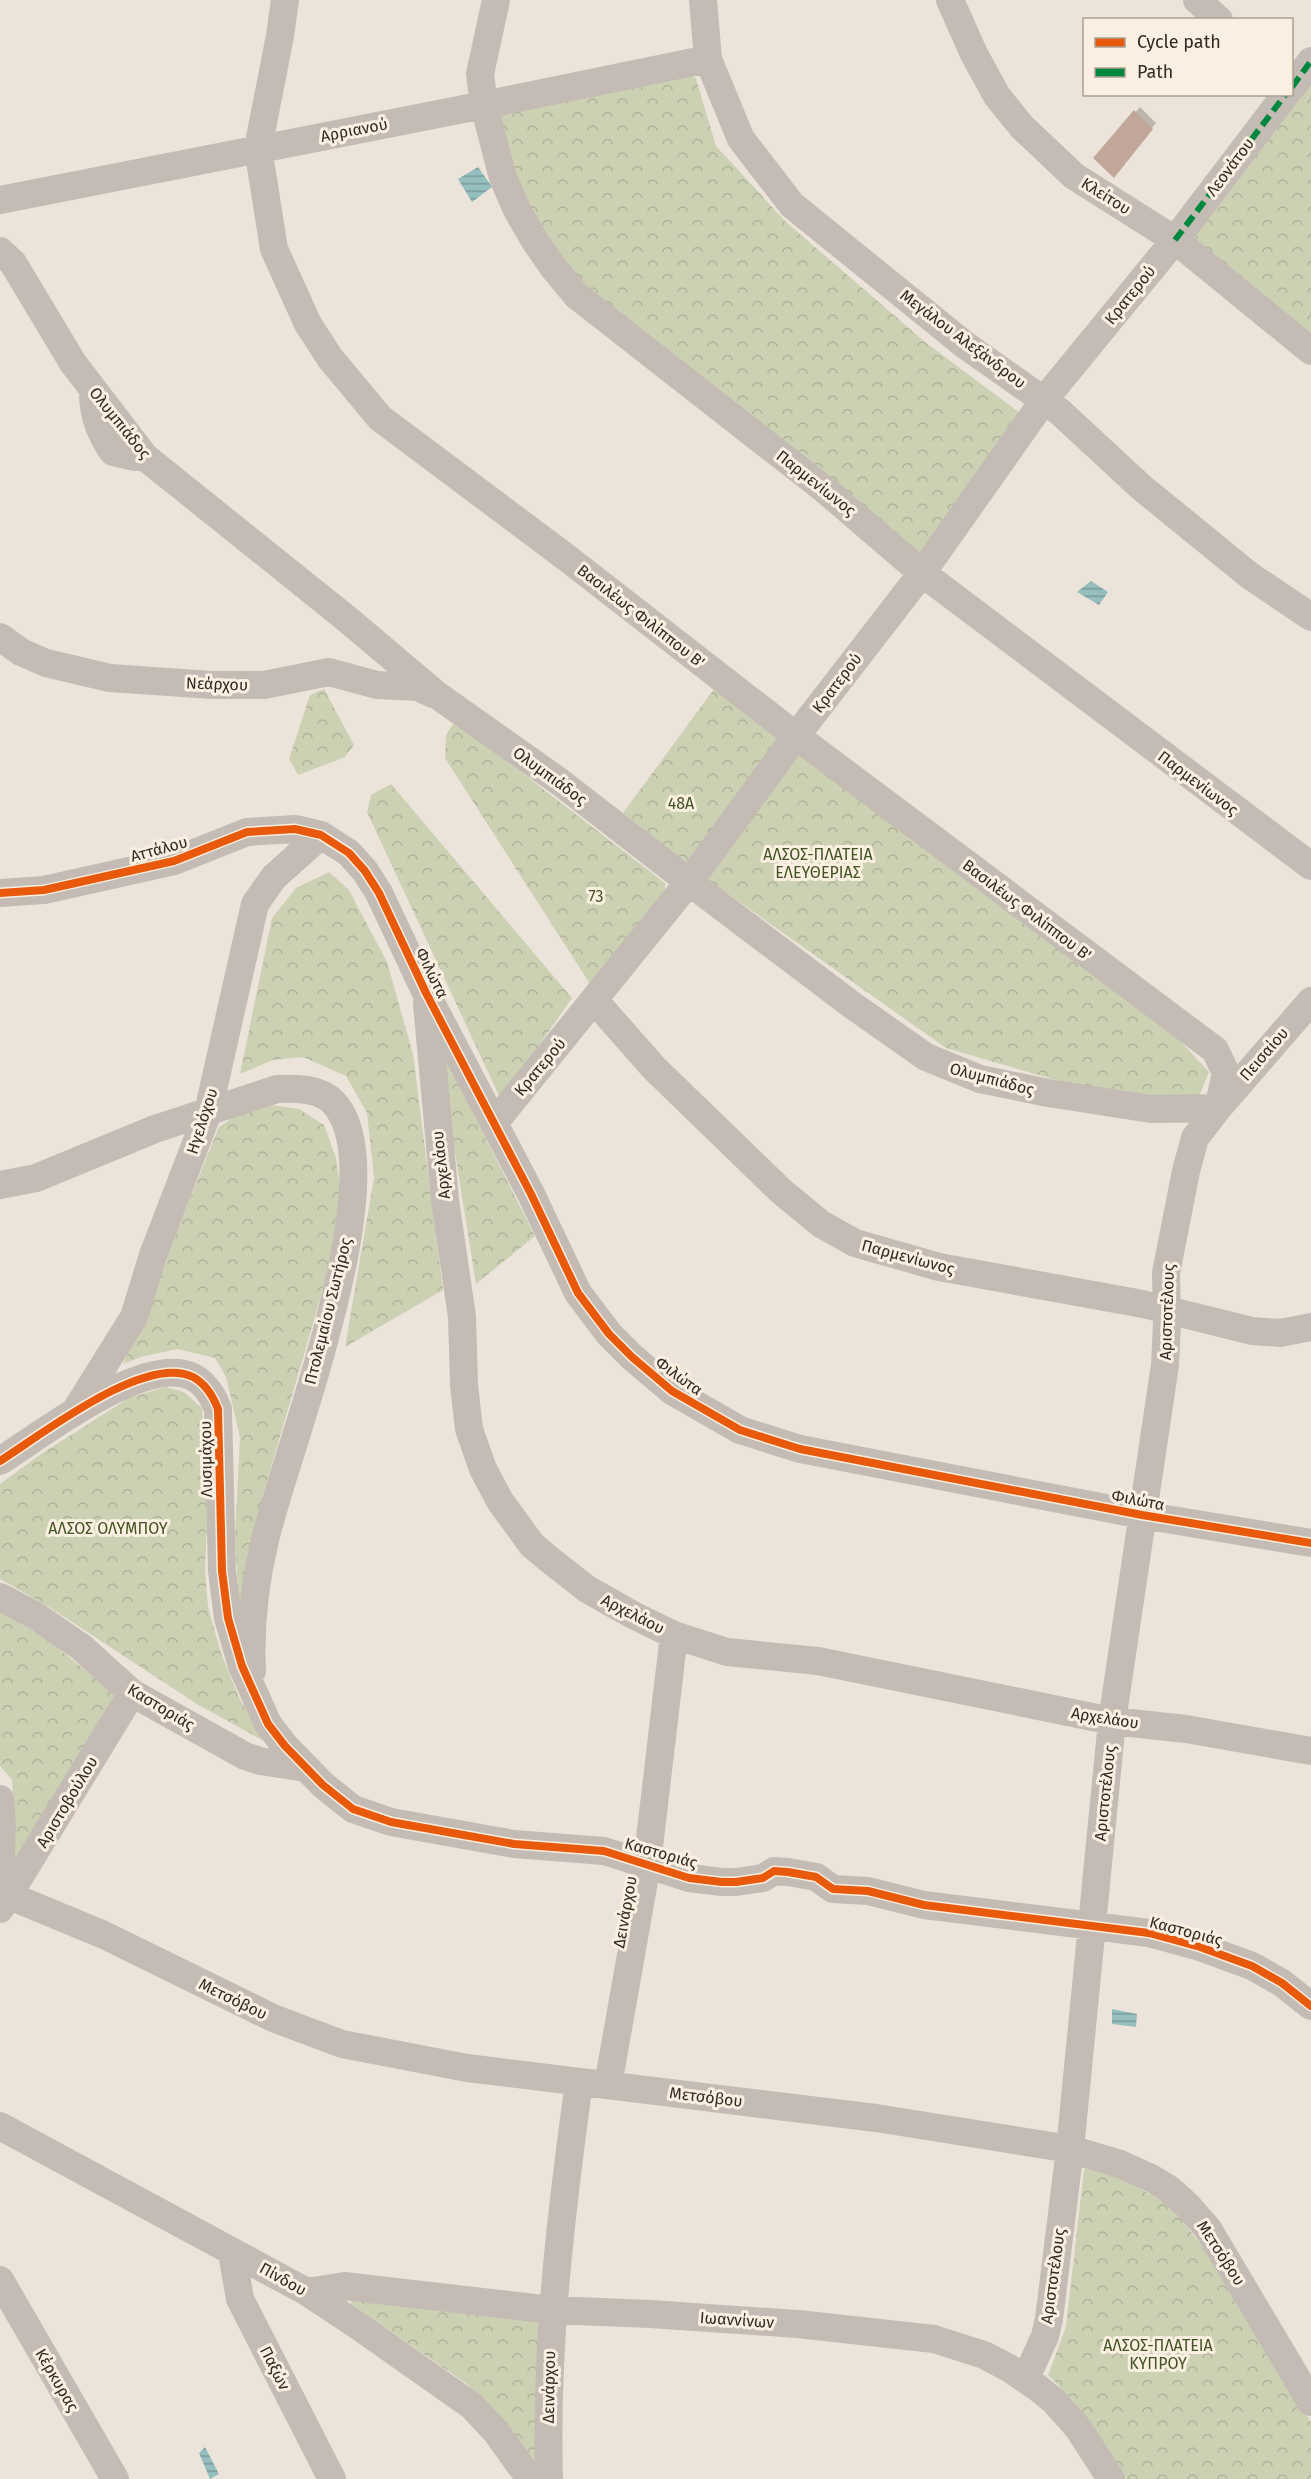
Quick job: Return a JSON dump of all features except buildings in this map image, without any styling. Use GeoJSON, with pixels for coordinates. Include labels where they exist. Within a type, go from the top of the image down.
{"type":"FeatureCollection","features":[{"type":"Feature","properties":{"kind":"street","name":"Βασιλέως Φιλίππου Β'"},"geometry":{"type":"LineString","coordinates":[[285,0],[258,148],[274,249],[308,324],[330,358],[380,418],[567,558],[796,736],[1215,1050],[1226,1072],[1218,1108]]}},
{"type":"Feature","properties":{"kind":"street","name":"Παρμενίωνος"},"geometry":{"type":"LineString","coordinates":[[496,0],[480,74],[484,105],[503,178],[517,210],[544,255],[577,296],[824,489],[922,573],[1311,866]]}},
{"type":"Feature","properties":{"kind":"street","name":"Μεγάλου Αλεξάνδρου"},"geometry":{"type":"LineString","coordinates":[[703,0],[708,59],[741,139],[792,206],[965,345],[1044,400],[1142,487],[1240,568],[1311,617]]}},
{"type":"Feature","properties":{"kind":"street","name":"Κλείτου"},"geometry":{"type":"LineString","coordinates":[[950,0],[974,54],[997,96],[1022,127],[1074,176],[1175,240],[1311,351]]}},
{"type":"Feature","properties":{"kind":"street"},"geometry":{"type":"LineString","coordinates":[[1197,0],[1217,18]]}},
{"type":"Feature","properties":{"kind":"street"},"geometry":{"type":"LineString","coordinates":[[1293,54],[1311,61],[1293,86]]}},
{"type":"Feature","properties":{"kind":"street","name":"Αρριανού"},"geometry":{"type":"LineString","coordinates":[[0,200],[708,59]]}},
{"type":"Feature","properties":{"kind":"street","name":"Λεονάτου"},"geometry":{"type":"LineString","coordinates":[[1175,240],[1284,96]]}},
{"type":"Feature","properties":{"kind":"street","name":"Κρατερού"},"geometry":{"type":"LineString","coordinates":[[495,1122],[689,882],[796,736],[922,573],[1044,400],[1175,240]]}},
{"type":"Feature","properties":{"kind":"street","name":"Ολυμπιάδος"},"geometry":{"type":"LineString","coordinates":[[0,251],[13,263],[73,363],[144,456],[347,619],[436,695],[560,782],[852,1005],[942,1066],[998,1084],[1151,1109],[1218,1108]]}},
{"type":"Feature","properties":{"kind":"street","name":"Νεάρχου"},"geometry":{"type":"LineString","coordinates":[[0,637],[21,652],[46,663],[110,678],[212,685],[264,685],[328,672],[376,685],[417,687],[436,695]]}},
{"type":"Feature","properties":{"kind":"street","name":"Αττάλου"},"geometry":{"type":"LineString","coordinates":[[0,893],[44,890],[174,861],[247,832],[295,829],[321,835]]}},
{"type":"Feature","properties":{"kind":"street","name":"Φιλώτα"},"geometry":{"type":"LineString","coordinates":[[321,835],[349,854],[372,881],[426,993],[495,1122],[578,1293],[590,1311],[632,1357],[686,1400],[740,1430],[800,1449],[1142,1515],[1311,1543]]}},
{"type":"Feature","properties":{"kind":"street","name":"Ηγελόχου"},"geometry":{"type":"LineString","coordinates":[[75,1411],[134,1317],[153,1255],[208,1112],[255,904],[274,877],[321,835]]}},
{"type":"Feature","properties":{"kind":"street","name":"Αρχελάου"},"geometry":{"type":"LineString","coordinates":[[426,993],[445,1200],[462,1317],[469,1429],[476,1451],[500,1501],[532,1545],[596,1595],[674,1635],[727,1652],[818,1661],[1112,1721],[1186,1729],[1311,1751]]}},
{"type":"Feature","properties":{"kind":"street","name":"Παρμενίωνος"},"geometry":{"type":"LineString","coordinates":[[595,1001],[692,1107],[781,1191],[840,1236],[864,1246],[939,1267],[1105,1296],[1252,1330],[1280,1333],[1311,1327]]}},
{"type":"Feature","properties":{"kind":"street","name":"Πεισαίου"},"geometry":{"type":"LineString","coordinates":[[1218,1108],[1311,1001]]}},
{"type":"Feature","properties":{"kind":"street","name":"Πτολεμαίου Σωτήρος"},"geometry":{"type":"LineString","coordinates":[[0,1185],[36,1178],[156,1129],[277,1089],[297,1089],[318,1093],[327,1097],[339,1110],[349,1132],[354,1158],[351,1212],[339,1279],[265,1541],[253,1635],[253,1691]]}},
{"type":"Feature","properties":{"kind":"street","name":"Αριστοτέλους"},"geometry":{"type":"LineString","coordinates":[[1026,2379],[1045,2336],[1049,2319],[1070,2149],[1112,1721],[1165,1365],[1166,1273],[1186,1171],[1195,1138],[1218,1108]]}},
{"type":"Feature","properties":{"kind":"street","name":"Λυσιμάχου"},"geometry":{"type":"LineString","coordinates":[[0,1461],[75,1411],[129,1384],[166,1374],[181,1373],[192,1377],[208,1389],[214,1399],[220,1422],[220,1548],[225,1596],[236,1649],[253,1691]]}},
{"type":"Feature","properties":{"kind":"street","name":"Καστοριάς"},"geometry":{"type":"LineString","coordinates":[[0,1597],[36,1616],[72,1641],[101,1663],[132,1693],[245,1756],[260,1761],[306,1768]]}},
{"type":"Feature","properties":{"kind":"street","name":"Δεινάρχου"},"geometry":{"type":"LineString","coordinates":[[608,2085],[647,1864],[674,1635]]}},
{"type":"Feature","properties":{"kind":"street","name":"Καστοριάς"},"geometry":{"type":"LineString","coordinates":[[253,1691],[268,1724],[306,1768],[335,1796],[353,1809],[391,1822],[514,1844],[604,1851],[689,1878],[722,1882],[763,1878],[774,1871],[803,1874],[816,1877],[833,1889],[868,1891],[924,1905],[1091,1924],[1174,1939],[1234,1958],[1265,1973],[1311,2006]]}},
{"type":"Feature","properties":{"kind":"street","name":"Αριστοβούλου"},"geometry":{"type":"LineString","coordinates":[[5,1903],[132,1693]]}},
{"type":"Feature","properties":{"kind":"street"},"geometry":{"type":"LineString","coordinates":[[0,1799],[2,1824],[0,1877],[5,1903]]}},
{"type":"Feature","properties":{"kind":"street","name":"Μετσόβου"},"geometry":{"type":"LineString","coordinates":[[5,1903],[93,1930],[273,2018],[319,2036],[359,2048],[467,2068],[876,2118],[1070,2149],[1103,2158],[1139,2172],[1169,2189],[1198,2216],[1223,2252],[1311,2402]]}},
{"type":"Feature","properties":{"kind":"street","name":"Δεινάρχου"},"geometry":{"type":"LineString","coordinates":[[549,2479],[548,2386],[552,2310],[561,2211],[579,2082]]}},
{"type":"Feature","properties":{"kind":"street","name":"Πίνδου"},"geometry":{"type":"LineString","coordinates":[[0,2126],[307,2292],[416,2365],[472,2406],[497,2433],[530,2479]]}},
{"type":"Feature","properties":{"kind":"street","name":"Παξών"},"geometry":{"type":"LineString","coordinates":[[232,2253],[240,2299],[332,2479]]}},
{"type":"Feature","properties":{"kind":"street","name":"Κέρκυρας"},"geometry":{"type":"LineString","coordinates":[[0,2280],[115,2479]]}},
{"type":"Feature","properties":{"kind":"street","name":"Ιωαννίνων"},"geometry":{"type":"LineString","coordinates":[[307,2292],[344,2286],[552,2310],[798,2324],[915,2336],[949,2343],[984,2355],[1026,2379],[1054,2401],[1067,2414],[1089,2444],[1111,2479]]}},
{"type":"Feature","properties":{"kind":"green space"},"geometry":{"type":"Polygon","coordinates":[[[691,73],[696,79],[716,146],[786,222],[925,342],[1020,413],[919,557],[596,301],[522,206],[494,111],[691,73]]]}},
{"type":"Feature","properties":{"kind":"green space"},"geometry":{"type":"Polygon","coordinates":[[[1311,74],[1311,351],[1175,240],[1311,74]]]}},
{"type":"Feature","properties":{"kind":"green space"},"geometry":{"type":"Polygon","coordinates":[[[324,689],[354,745],[345,757],[298,775],[289,759],[310,695],[324,689]]]}},
{"type":"Feature","properties":{"kind":"green space","name":"48Α"},"geometry":{"type":"Polygon","coordinates":[[[714,689],[781,737],[687,865],[623,813],[714,689]]]}},
{"type":"Feature","properties":{"kind":"green space","name":"73"},"geometry":{"type":"Polygon","coordinates":[[[453,724],[468,731],[665,883],[665,898],[592,987],[445,758],[446,735],[453,724]]]}},
{"type":"Feature","properties":{"kind":"green space","name":"ΑΛΣΟΣ-ΠΛΑΤΕΙΑ ΕΛΕΥΘΕΡΙΑΣ"},"geometry":{"type":"Polygon","coordinates":[[[798,752],[1169,1029],[1209,1072],[1197,1101],[1076,1086],[946,1048],[707,879],[798,752]]]}},
{"type":"Feature","properties":{"kind":"green space"},"geometry":{"type":"Polygon","coordinates":[[[391,784],[572,998],[501,1100],[367,812],[371,795],[391,784]]]}},
{"type":"Feature","properties":{"kind":"green space"},"geometry":{"type":"Polygon","coordinates":[[[329,872],[349,890],[387,962],[413,1054],[443,1290],[345,1347],[374,1178],[367,1113],[346,1076],[303,1057],[273,1060],[240,1074],[272,918],[296,888],[329,872]]]}},
{"type":"Feature","properties":{"kind":"green space"},"geometry":{"type":"Polygon","coordinates":[[[446,1059],[535,1236],[476,1284],[449,1115],[446,1059]]]}},
{"type":"Feature","properties":{"kind":"green space"},"geometry":{"type":"Polygon","coordinates":[[[265,1104],[299,1109],[324,1125],[336,1158],[341,1193],[330,1265],[263,1495],[239,1609],[235,1537],[240,1437],[226,1377],[215,1358],[177,1349],[141,1357],[123,1364],[219,1127],[238,1114],[265,1104]]]}},
{"type":"Feature","properties":{"kind":"green space","name":"ΑΛΣΟΣ ΟΛΥΜΠΟΥ"},"geometry":{"type":"Polygon","coordinates":[[[165,1387],[184,1392],[202,1408],[208,1499],[205,1570],[208,1607],[221,1653],[240,1700],[271,1745],[197,1704],[49,1607],[0,1579],[0,1484],[41,1454],[129,1398],[165,1387]]]}},
{"type":"Feature","properties":{"kind":"green space"},"geometry":{"type":"Polygon","coordinates":[[[0,1611],[48,1640],[116,1695],[12,1863],[14,1814],[12,1780],[0,1766],[0,1611]]]}},
{"type":"Feature","properties":{"kind":"green space","name":"ΑΛΣΟΣ-ΠΛΑΤΕΙΑ ΚΥΠΡΟΥ"},"geometry":{"type":"Polygon","coordinates":[[[1102,2168],[1170,2205],[1212,2259],[1311,2422],[1311,2479],[1126,2479],[1080,2411],[1048,2375],[1066,2327],[1084,2169],[1102,2168]]]}},
{"type":"Feature","properties":{"kind":"green space"},"geometry":{"type":"Polygon","coordinates":[[[352,2297],[544,2317],[539,2469],[467,2384],[351,2304],[352,2297]]]}},
{"type":"Feature","properties":{"kind":"water"},"geometry":{"type":"Polygon","coordinates":[[[478,167],[492,187],[472,202],[458,179],[478,167]]]}},
{"type":"Feature","properties":{"kind":"water"},"geometry":{"type":"Polygon","coordinates":[[[1091,581],[1108,592],[1099,605],[1077,592],[1091,581]]]}},
{"type":"Feature","properties":{"kind":"water"},"geometry":{"type":"Polygon","coordinates":[[[1112,2009],[1137,2014],[1136,2027],[1112,2024],[1112,2009]]]}},
{"type":"Feature","properties":{"kind":"water"},"geometry":{"type":"Polygon","coordinates":[[[205,2447],[219,2474],[210,2479],[199,2453],[205,2447]]]}},
{"type":"Feature","properties":{"kind":"marked path"},"geometry":{"type":"LineString","coordinates":[[1293,86],[1311,61]]}},
{"type":"Feature","properties":{"kind":"marked path"},"geometry":{"type":"LineString","coordinates":[[1175,240],[1284,96]]}},
{"type":"Feature","properties":{"kind":"cycle path"},"geometry":{"type":"LineString","coordinates":[[0,893],[44,890],[174,861],[247,832],[295,829],[321,835],[349,853],[365,871],[379,893],[426,993],[531,1194],[578,1293],[609,1334],[672,1391],[740,1430],[800,1449],[1142,1515],[1311,1543]]}},
{"type":"Feature","properties":{"kind":"cycle path"},"geometry":{"type":"LineString","coordinates":[[0,1461],[66,1417],[121,1386],[148,1376],[173,1373],[193,1377],[202,1383],[218,1409],[222,1571],[228,1618],[242,1666],[268,1724],[285,1746],[323,1785],[353,1809],[391,1822],[514,1844],[604,1851],[689,1878],[736,1882],[763,1878],[774,1871],[788,1872],[816,1877],[833,1889],[868,1891],[924,1905],[1149,1933],[1200,1947],[1252,1966],[1282,1983],[1311,2006]]}}]}
